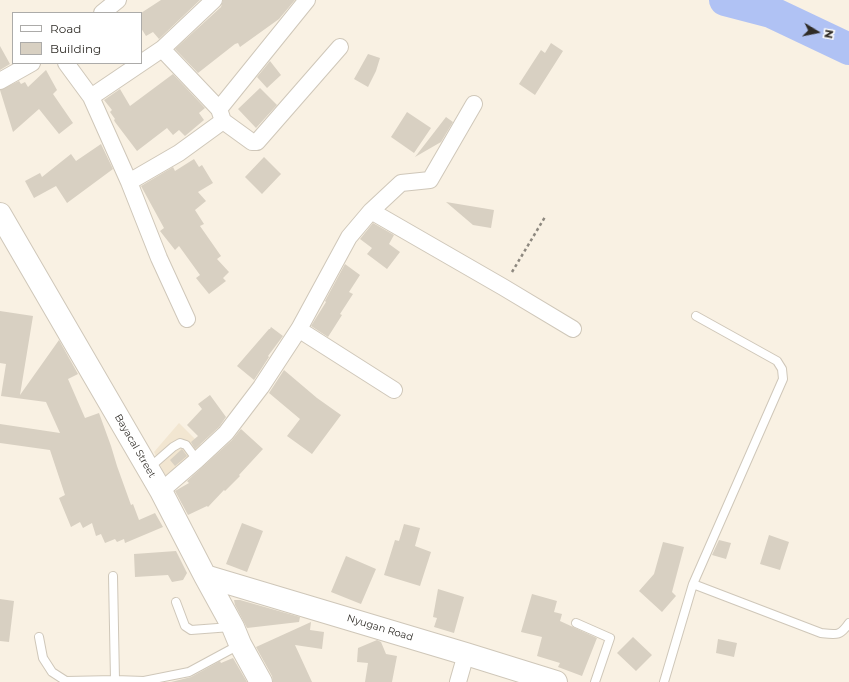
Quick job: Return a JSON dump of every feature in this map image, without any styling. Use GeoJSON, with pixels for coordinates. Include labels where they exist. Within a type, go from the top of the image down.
{"type":"FeatureCollection","features":[{"type":"Feature","properties":{"kind":"main road","name":"Bayacal Street"},"geometry":{"type":"LineString","coordinates":[[0,214],[161,491],[261,682]]}},
{"type":"Feature","properties":{"kind":"main road","name":"Nyugan Road"},"geometry":{"type":"LineString","coordinates":[[205,576],[556,682]]}},
{"type":"Feature","properties":{"kind":"street"},"geometry":{"type":"LineString","coordinates":[[103,12],[118,0]]}},
{"type":"Feature","properties":{"kind":"street"},"geometry":{"type":"LineString","coordinates":[[142,63],[162,49],[214,0]]}},
{"type":"Feature","properties":{"kind":"street"},"geometry":{"type":"LineString","coordinates":[[129,182],[179,153],[221,115],[308,0]]}},
{"type":"Feature","properties":{"kind":"street"},"geometry":{"type":"LineString","coordinates":[[162,49],[221,115],[252,142],[257,142],[340,47]]}},
{"type":"Feature","properties":{"kind":"street"},"geometry":{"type":"LineString","coordinates":[[0,80],[30,64]]}},
{"type":"Feature","properties":{"kind":"street"},"geometry":{"type":"LineString","coordinates":[[67,64],[91,97],[129,182],[159,258],[187,319]]}},
{"type":"Feature","properties":{"kind":"street"},"geometry":{"type":"LineString","coordinates":[[91,97],[140,64]]}},
{"type":"Feature","properties":{"kind":"street"},"geometry":{"type":"LineString","coordinates":[[161,491],[198,460],[226,433],[261,387],[299,329],[349,237],[370,211],[401,183],[430,180],[474,104]]}},
{"type":"Feature","properties":{"kind":"street"},"geometry":{"type":"LineString","coordinates":[[370,211],[504,287],[573,329]]}},
{"type":"Feature","properties":{"kind":"street"},"geometry":{"type":"LineString","coordinates":[[299,329],[394,390]]}},
{"type":"Feature","properties":{"kind":"street"},"geometry":{"type":"LineString","coordinates":[[458,682],[466,654]]}},
{"type":"Feature","properties":{"kind":"lane"},"geometry":{"type":"LineString","coordinates":[[664,682],[693,584],[783,379],[782,369],[777,361],[696,316]]}},
{"type":"Feature","properties":{"kind":"lane"},"geometry":{"type":"LineString","coordinates":[[148,469],[173,447],[180,443],[186,445],[198,460]]}},
{"type":"Feature","properties":{"kind":"lane"},"geometry":{"type":"LineString","coordinates":[[113,576],[115,680]]}},
{"type":"Feature","properties":{"kind":"lane"},"geometry":{"type":"LineString","coordinates":[[693,584],[713,593],[821,633],[833,635],[843,632],[849,623]]}},
{"type":"Feature","properties":{"kind":"lane"},"geometry":{"type":"LineString","coordinates":[[176,602],[185,626],[191,630],[237,636]]}},
{"type":"Feature","properties":{"kind":"lane"},"geometry":{"type":"LineString","coordinates":[[576,623],[610,638],[595,682]]}},
{"type":"Feature","properties":{"kind":"lane"},"geometry":{"type":"LineString","coordinates":[[39,637],[43,658],[52,672],[66,681],[144,681],[189,672],[237,636]]}},
{"type":"Feature","properties":{"kind":"path"},"geometry":{"type":"LineString","coordinates":[[504,287],[545,217]]}},
{"type":"Feature","properties":{"kind":"shaded area"},"geometry":{"type":"Polygon","coordinates":[[[179,423],[209,453],[170,486],[154,452],[179,423]]]}},
{"type":"Feature","properties":{"kind":"building"},"geometry":{"type":"Polygon","coordinates":[[[161,0],[200,0],[159,39],[153,32],[146,36],[142,30],[142,12],[161,0]]]}},
{"type":"Feature","properties":{"kind":"building"},"geometry":{"type":"Polygon","coordinates":[[[223,0],[295,0],[279,19],[240,47],[238,43],[235,44],[198,73],[175,49],[221,7],[223,0]]]}},
{"type":"Feature","properties":{"kind":"building"},"geometry":{"type":"Polygon","coordinates":[[[551,43],[563,51],[535,95],[519,84],[541,50],[545,53],[551,43]]]}},
{"type":"Feature","properties":{"kind":"building"},"geometry":{"type":"Polygon","coordinates":[[[0,46],[10,64],[0,70],[0,46]]]}},
{"type":"Feature","properties":{"kind":"building"},"geometry":{"type":"Polygon","coordinates":[[[368,54],[380,58],[376,71],[368,87],[354,79],[368,54]]]}},
{"type":"Feature","properties":{"kind":"building"},"geometry":{"type":"Polygon","coordinates":[[[270,61],[281,75],[267,88],[257,77],[270,61]]]}},
{"type":"Feature","properties":{"kind":"building"},"geometry":{"type":"Polygon","coordinates":[[[46,70],[57,90],[53,94],[73,123],[59,134],[39,109],[13,132],[0,90],[19,81],[21,84],[25,82],[28,87],[46,70]]]}},
{"type":"Feature","properties":{"kind":"building"},"geometry":{"type":"Polygon","coordinates":[[[173,74],[205,108],[199,113],[204,120],[185,136],[179,130],[173,135],[167,128],[137,151],[115,122],[115,119],[110,112],[112,110],[104,100],[120,89],[130,106],[173,74]]]}},
{"type":"Feature","properties":{"kind":"building"},"geometry":{"type":"Polygon","coordinates":[[[260,88],[277,105],[256,128],[238,109],[260,88]]]}},
{"type":"Feature","properties":{"kind":"building"},"geometry":{"type":"Polygon","coordinates":[[[407,112],[431,128],[414,153],[391,137],[407,112]]]}},
{"type":"Feature","properties":{"kind":"building"},"geometry":{"type":"Polygon","coordinates":[[[446,117],[453,122],[441,142],[415,157],[446,117]]]}},
{"type":"Feature","properties":{"kind":"building"},"geometry":{"type":"Polygon","coordinates":[[[101,144],[113,169],[67,203],[56,186],[34,198],[25,181],[40,173],[42,177],[71,154],[76,161],[101,144]]]}},
{"type":"Feature","properties":{"kind":"building"},"geometry":{"type":"Polygon","coordinates":[[[264,157],[281,174],[262,194],[245,177],[264,157]]]}},
{"type":"Feature","properties":{"kind":"building"},"geometry":{"type":"Polygon","coordinates":[[[194,159],[199,167],[202,165],[213,183],[198,192],[206,201],[195,210],[204,224],[200,226],[221,256],[217,259],[229,272],[223,278],[226,281],[209,294],[196,278],[200,275],[179,246],[175,250],[160,231],[164,228],[141,186],[173,167],[175,171],[194,159]]]}},
{"type":"Feature","properties":{"kind":"building"},"geometry":{"type":"Polygon","coordinates":[[[446,202],[494,210],[491,228],[473,225],[446,202]]]}},
{"type":"Feature","properties":{"kind":"building"},"geometry":{"type":"Polygon","coordinates":[[[373,223],[394,235],[389,244],[400,252],[387,269],[367,254],[372,248],[360,239],[373,223]]]}},
{"type":"Feature","properties":{"kind":"building"},"geometry":{"type":"Polygon","coordinates":[[[345,264],[360,275],[349,292],[353,294],[328,337],[311,326],[326,302],[325,301],[345,264]]]}},
{"type":"Feature","properties":{"kind":"building"},"geometry":{"type":"Polygon","coordinates":[[[0,311],[33,316],[20,395],[59,340],[78,374],[68,379],[85,418],[99,413],[131,505],[133,504],[139,520],[155,513],[163,527],[125,543],[124,539],[117,542],[115,539],[105,543],[101,534],[96,536],[92,523],[83,528],[80,522],[71,527],[59,498],[65,495],[50,450],[0,443],[0,424],[60,433],[46,402],[1,396],[6,364],[0,363],[0,311]]]}},
{"type":"Feature","properties":{"kind":"building"},"geometry":{"type":"Polygon","coordinates":[[[271,327],[283,336],[268,356],[269,357],[254,380],[237,366],[271,327]]]}},
{"type":"Feature","properties":{"kind":"building"},"geometry":{"type":"Polygon","coordinates":[[[284,370],[317,398],[341,415],[312,454],[287,436],[300,419],[269,393],[284,370]]]}},
{"type":"Feature","properties":{"kind":"building"},"geometry":{"type":"Polygon","coordinates":[[[210,395],[226,417],[219,427],[195,449],[191,442],[198,436],[187,425],[202,409],[198,404],[210,395]]]}},
{"type":"Feature","properties":{"kind":"building"},"geometry":{"type":"Polygon","coordinates":[[[241,429],[263,449],[239,475],[240,476],[208,507],[207,506],[188,515],[175,491],[189,483],[187,481],[232,440],[241,429]]]}},
{"type":"Feature","properties":{"kind":"building"},"geometry":{"type":"Polygon","coordinates":[[[182,449],[187,456],[175,466],[170,460],[182,449]]]}},
{"type":"Feature","properties":{"kind":"building"},"geometry":{"type":"Polygon","coordinates":[[[242,523],[263,531],[247,572],[226,564],[242,523]]]}},
{"type":"Feature","properties":{"kind":"building"},"geometry":{"type":"Polygon","coordinates":[[[404,524],[420,528],[415,546],[431,552],[420,586],[384,575],[395,540],[399,541],[404,524]]]}},
{"type":"Feature","properties":{"kind":"building"},"geometry":{"type":"Polygon","coordinates":[[[769,535],[789,542],[780,570],[760,564],[769,535]]]}},
{"type":"Feature","properties":{"kind":"building"},"geometry":{"type":"Polygon","coordinates":[[[719,540],[731,543],[726,559],[712,555],[719,540]]]}},
{"type":"Feature","properties":{"kind":"building"},"geometry":{"type":"Polygon","coordinates":[[[663,542],[684,547],[672,592],[676,596],[662,612],[639,591],[654,574],[663,542]]]}},
{"type":"Feature","properties":{"kind":"building"},"geometry":{"type":"Polygon","coordinates":[[[176,551],[187,573],[183,580],[172,582],[168,575],[135,577],[134,554],[176,551]]]}},
{"type":"Feature","properties":{"kind":"building"},"geometry":{"type":"Polygon","coordinates":[[[346,556],[376,569],[361,604],[331,592],[346,556]]]}},
{"type":"Feature","properties":{"kind":"building"},"geometry":{"type":"Polygon","coordinates":[[[438,589],[464,597],[454,633],[434,627],[437,618],[433,617],[438,589]]]}},
{"type":"Feature","properties":{"kind":"building"},"geometry":{"type":"Polygon","coordinates":[[[532,594],[557,601],[554,612],[562,614],[560,621],[597,638],[582,676],[558,667],[560,663],[537,656],[542,637],[521,632],[532,594]]]}},
{"type":"Feature","properties":{"kind":"building"},"geometry":{"type":"Polygon","coordinates":[[[0,599],[14,601],[9,642],[0,641],[0,599]]]}},
{"type":"Feature","properties":{"kind":"building"},"geometry":{"type":"Polygon","coordinates":[[[234,600],[240,600],[300,617],[299,622],[247,628],[234,600]]]}},
{"type":"Feature","properties":{"kind":"building"},"geometry":{"type":"Polygon","coordinates":[[[311,622],[310,630],[324,632],[322,649],[295,645],[312,682],[273,682],[272,676],[256,647],[311,622]]]}},
{"type":"Feature","properties":{"kind":"building"},"geometry":{"type":"Polygon","coordinates":[[[633,637],[652,655],[636,671],[617,653],[633,637]]]}},
{"type":"Feature","properties":{"kind":"building"},"geometry":{"type":"Polygon","coordinates":[[[718,639],[737,643],[734,657],[716,653],[718,639]]]}},
{"type":"Feature","properties":{"kind":"building"},"geometry":{"type":"Polygon","coordinates":[[[377,640],[381,642],[386,654],[397,656],[392,682],[365,682],[368,663],[357,662],[358,648],[377,640]]]}},
{"type":"Feature","properties":{"kind":"building"},"geometry":{"type":"Polygon","coordinates":[[[233,658],[247,682],[171,682],[191,677],[220,661],[221,663],[233,658]]]}},
{"type":"Feature","properties":{"kind":"waterway"},"geometry":{"type":"LineString","coordinates":[[725,0],[771,12],[849,49]]}}]}
